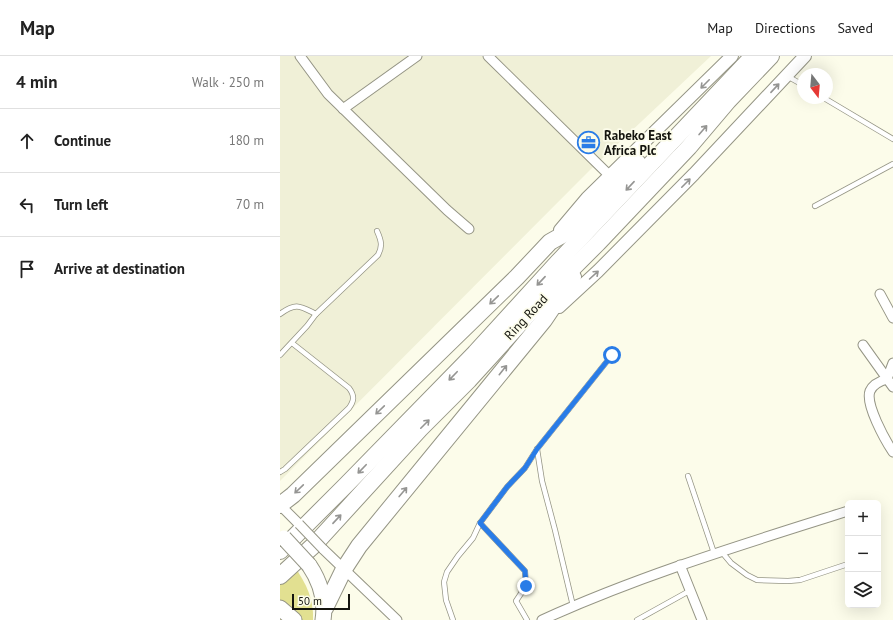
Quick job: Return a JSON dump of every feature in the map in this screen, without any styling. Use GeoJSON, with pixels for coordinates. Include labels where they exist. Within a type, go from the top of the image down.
{"type":"FeatureCollection","features":[{"type":"Feature","properties":{"kind":"highway","name":"Ring Road"},"geometry":{"type":"LineString","coordinates":[[281,542],[346,485],[475,353],[514,309],[753,56]]}},
{"type":"Feature","properties":{"kind":"highway","name":"Ring Road"},"geometry":{"type":"LineString","coordinates":[[280,576],[314,545],[420,429],[469,380],[546,295],[689,147],[728,101],[771,56]]}},
{"type":"Feature","properties":{"kind":"highway"},"geometry":{"type":"LineString","coordinates":[[280,505],[293,495],[512,283],[550,242],[566,233],[664,136],[715,95]]}},
{"type":"Feature","properties":{"kind":"highway"},"geometry":{"type":"LineString","coordinates":[[324,617],[344,569],[359,546],[544,320],[563,294],[590,250]]}},
{"type":"Feature","properties":{"kind":"main road"},"geometry":{"type":"LineString","coordinates":[[281,542],[309,565],[317,579],[324,617]]}},
{"type":"Feature","properties":{"kind":"main road"},"geometry":{"type":"LineString","coordinates":[[280,608],[294,620]]}},
{"type":"Feature","properties":{"kind":"street"},"geometry":{"type":"LineString","coordinates":[[300,56],[328,94],[343,110],[447,210],[469,229]]}},
{"type":"Feature","properties":{"kind":"street"},"geometry":{"type":"LineString","coordinates":[[343,110],[417,56]]}},
{"type":"Feature","properties":{"kind":"street"},"geometry":{"type":"LineString","coordinates":[[488,56],[610,176]]}},
{"type":"Feature","properties":{"kind":"street"},"geometry":{"type":"LineString","coordinates":[[550,242],[587,198],[732,56]]}},
{"type":"Feature","properties":{"kind":"street"},"geometry":{"type":"LineString","coordinates":[[544,320],[609,260],[694,174],[805,56]]}},
{"type":"Feature","properties":{"kind":"street"},"geometry":{"type":"LineString","coordinates":[[880,294],[893,318]]}},
{"type":"Feature","properties":{"kind":"street"},"geometry":{"type":"LineString","coordinates":[[863,345],[893,387]]}},
{"type":"Feature","properties":{"kind":"street"},"geometry":{"type":"LineString","coordinates":[[893,363],[887,378],[875,383],[870,390],[869,397],[874,418],[893,452]]}},
{"type":"Feature","properties":{"kind":"street"},"geometry":{"type":"LineString","coordinates":[[280,505],[323,549],[397,620]]}},
{"type":"Feature","properties":{"kind":"street"},"geometry":{"type":"LineString","coordinates":[[542,620],[572,606],[680,565],[845,512]]}},
{"type":"Feature","properties":{"kind":"street"},"geometry":{"type":"LineString","coordinates":[[680,565],[702,620]]}},
{"type":"Feature","properties":{"kind":"lane"},"geometry":{"type":"LineString","coordinates":[[787,76],[797,82]]}},
{"type":"Feature","properties":{"kind":"lane"},"geometry":{"type":"LineString","coordinates":[[833,103],[893,139]]}},
{"type":"Feature","properties":{"kind":"lane"},"geometry":{"type":"LineString","coordinates":[[815,206],[893,164]]}},
{"type":"Feature","properties":{"kind":"lane"},"geometry":{"type":"LineString","coordinates":[[280,355],[316,314],[378,255],[381,249],[381,243],[377,231]]}},
{"type":"Feature","properties":{"kind":"lane"},"geometry":{"type":"LineString","coordinates":[[280,314],[290,307],[296,306],[316,314]]}},
{"type":"Feature","properties":{"kind":"lane"},"geometry":{"type":"LineString","coordinates":[[280,472],[285,469],[349,408],[353,402],[353,394],[349,388],[292,343]]}},
{"type":"Feature","properties":{"kind":"lane"},"geometry":{"type":"LineString","coordinates":[[453,620],[446,600],[444,582],[448,572],[458,556],[473,538],[480,523],[507,487],[525,468],[537,449],[612,355]]}},
{"type":"Feature","properties":{"kind":"lane"},"geometry":{"type":"LineString","coordinates":[[537,449],[542,481],[555,530],[572,606]]}},
{"type":"Feature","properties":{"kind":"lane"},"geometry":{"type":"LineString","coordinates":[[688,476],[717,552],[747,575],[757,580],[800,580],[845,565]]}},
{"type":"Feature","properties":{"kind":"lane"},"geometry":{"type":"LineString","coordinates":[[480,523],[525,571],[526,586],[516,601],[527,620]]}},
{"type":"Feature","properties":{"kind":"lane"},"geometry":{"type":"LineString","coordinates":[[637,620],[691,590]]}},
{"type":"Feature","properties":{"kind":"shaded area"},"geometry":{"type":"Polygon","coordinates":[[[280,56],[711,56],[590,170],[280,481],[280,56]]]}},
{"type":"Feature","properties":{"kind":"shaded area"},"geometry":{"type":"Polygon","coordinates":[[[294,566],[311,598],[313,620],[280,620],[280,579],[294,566]]]}},
{"type":"Feature","properties":{"kind":"place","name":"Rabeko East Africa Plc"},"geometry":{"type":"Point","coordinates":[589,142]}},
{"type":"Feature","properties":{"kind":"route"},"geometry":{"type":"LineString","coordinates":[[526,586],[525,571],[518,562],[498,544],[480,523],[507,487],[525,468],[537,449],[612,355]]}}]}
